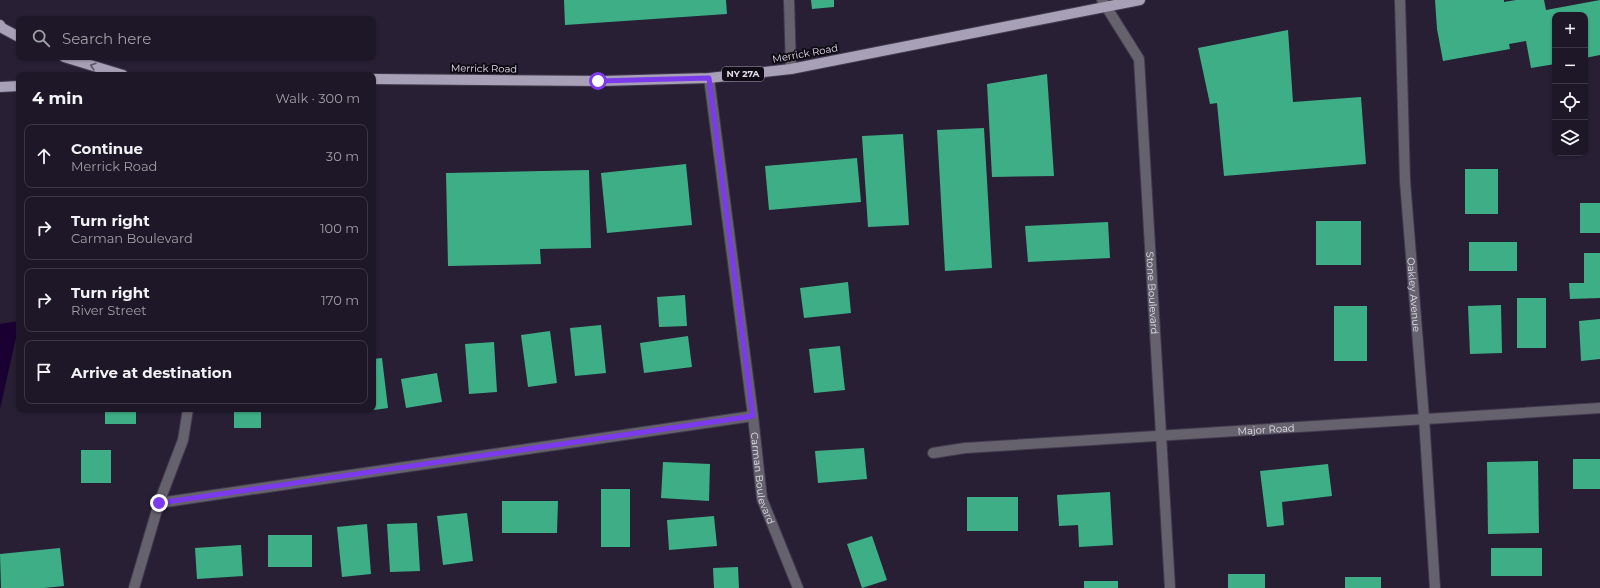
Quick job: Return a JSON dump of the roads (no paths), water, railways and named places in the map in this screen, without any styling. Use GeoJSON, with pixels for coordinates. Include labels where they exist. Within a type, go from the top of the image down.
{"type":"FeatureCollection","features":[{"type":"Feature","properties":{"kind":"main road","name":"Merrick Road"},"geometry":{"type":"LineString","coordinates":[[376,79],[602,81],[709,78],[791,69],[1104,4],[1140,0]]}},
{"type":"Feature","properties":{"kind":"main road"},"geometry":{"type":"LineString","coordinates":[[0,25],[2,28],[16,35]]}},
{"type":"Feature","properties":{"kind":"main road"},"geometry":{"type":"LineString","coordinates":[[74,60],[113,72]]}},
{"type":"Feature","properties":{"kind":"main road"},"geometry":{"type":"LineString","coordinates":[[0,88],[16,86]]}},
{"type":"Feature","properties":{"kind":"street"},"geometry":{"type":"LineString","coordinates":[[789,0],[791,69]]}},
{"type":"Feature","properties":{"kind":"street","name":"Oakley Avenue"},"geometry":{"type":"LineString","coordinates":[[1400,0],[1405,182],[1424,418],[1435,588]]}},
{"type":"Feature","properties":{"kind":"street","name":"Stone Boulevard"},"geometry":{"type":"LineString","coordinates":[[1104,4],[1139,59],[1170,588]]}},
{"type":"Feature","properties":{"kind":"street","name":"Carman Boulevard"},"geometry":{"type":"LineString","coordinates":[[709,78],[753,416],[762,499],[798,588]]}},
{"type":"Feature","properties":{"kind":"street","name":"Major Road"},"geometry":{"type":"LineString","coordinates":[[933,453],[965,448],[1160,434],[1600,408]]}},
{"type":"Feature","properties":{"kind":"street"},"geometry":{"type":"LineString","coordinates":[[134,588],[159,503],[183,440],[188,412]]}},
{"type":"Feature","properties":{"kind":"street"},"geometry":{"type":"LineString","coordinates":[[159,503],[753,416]]}}]}
